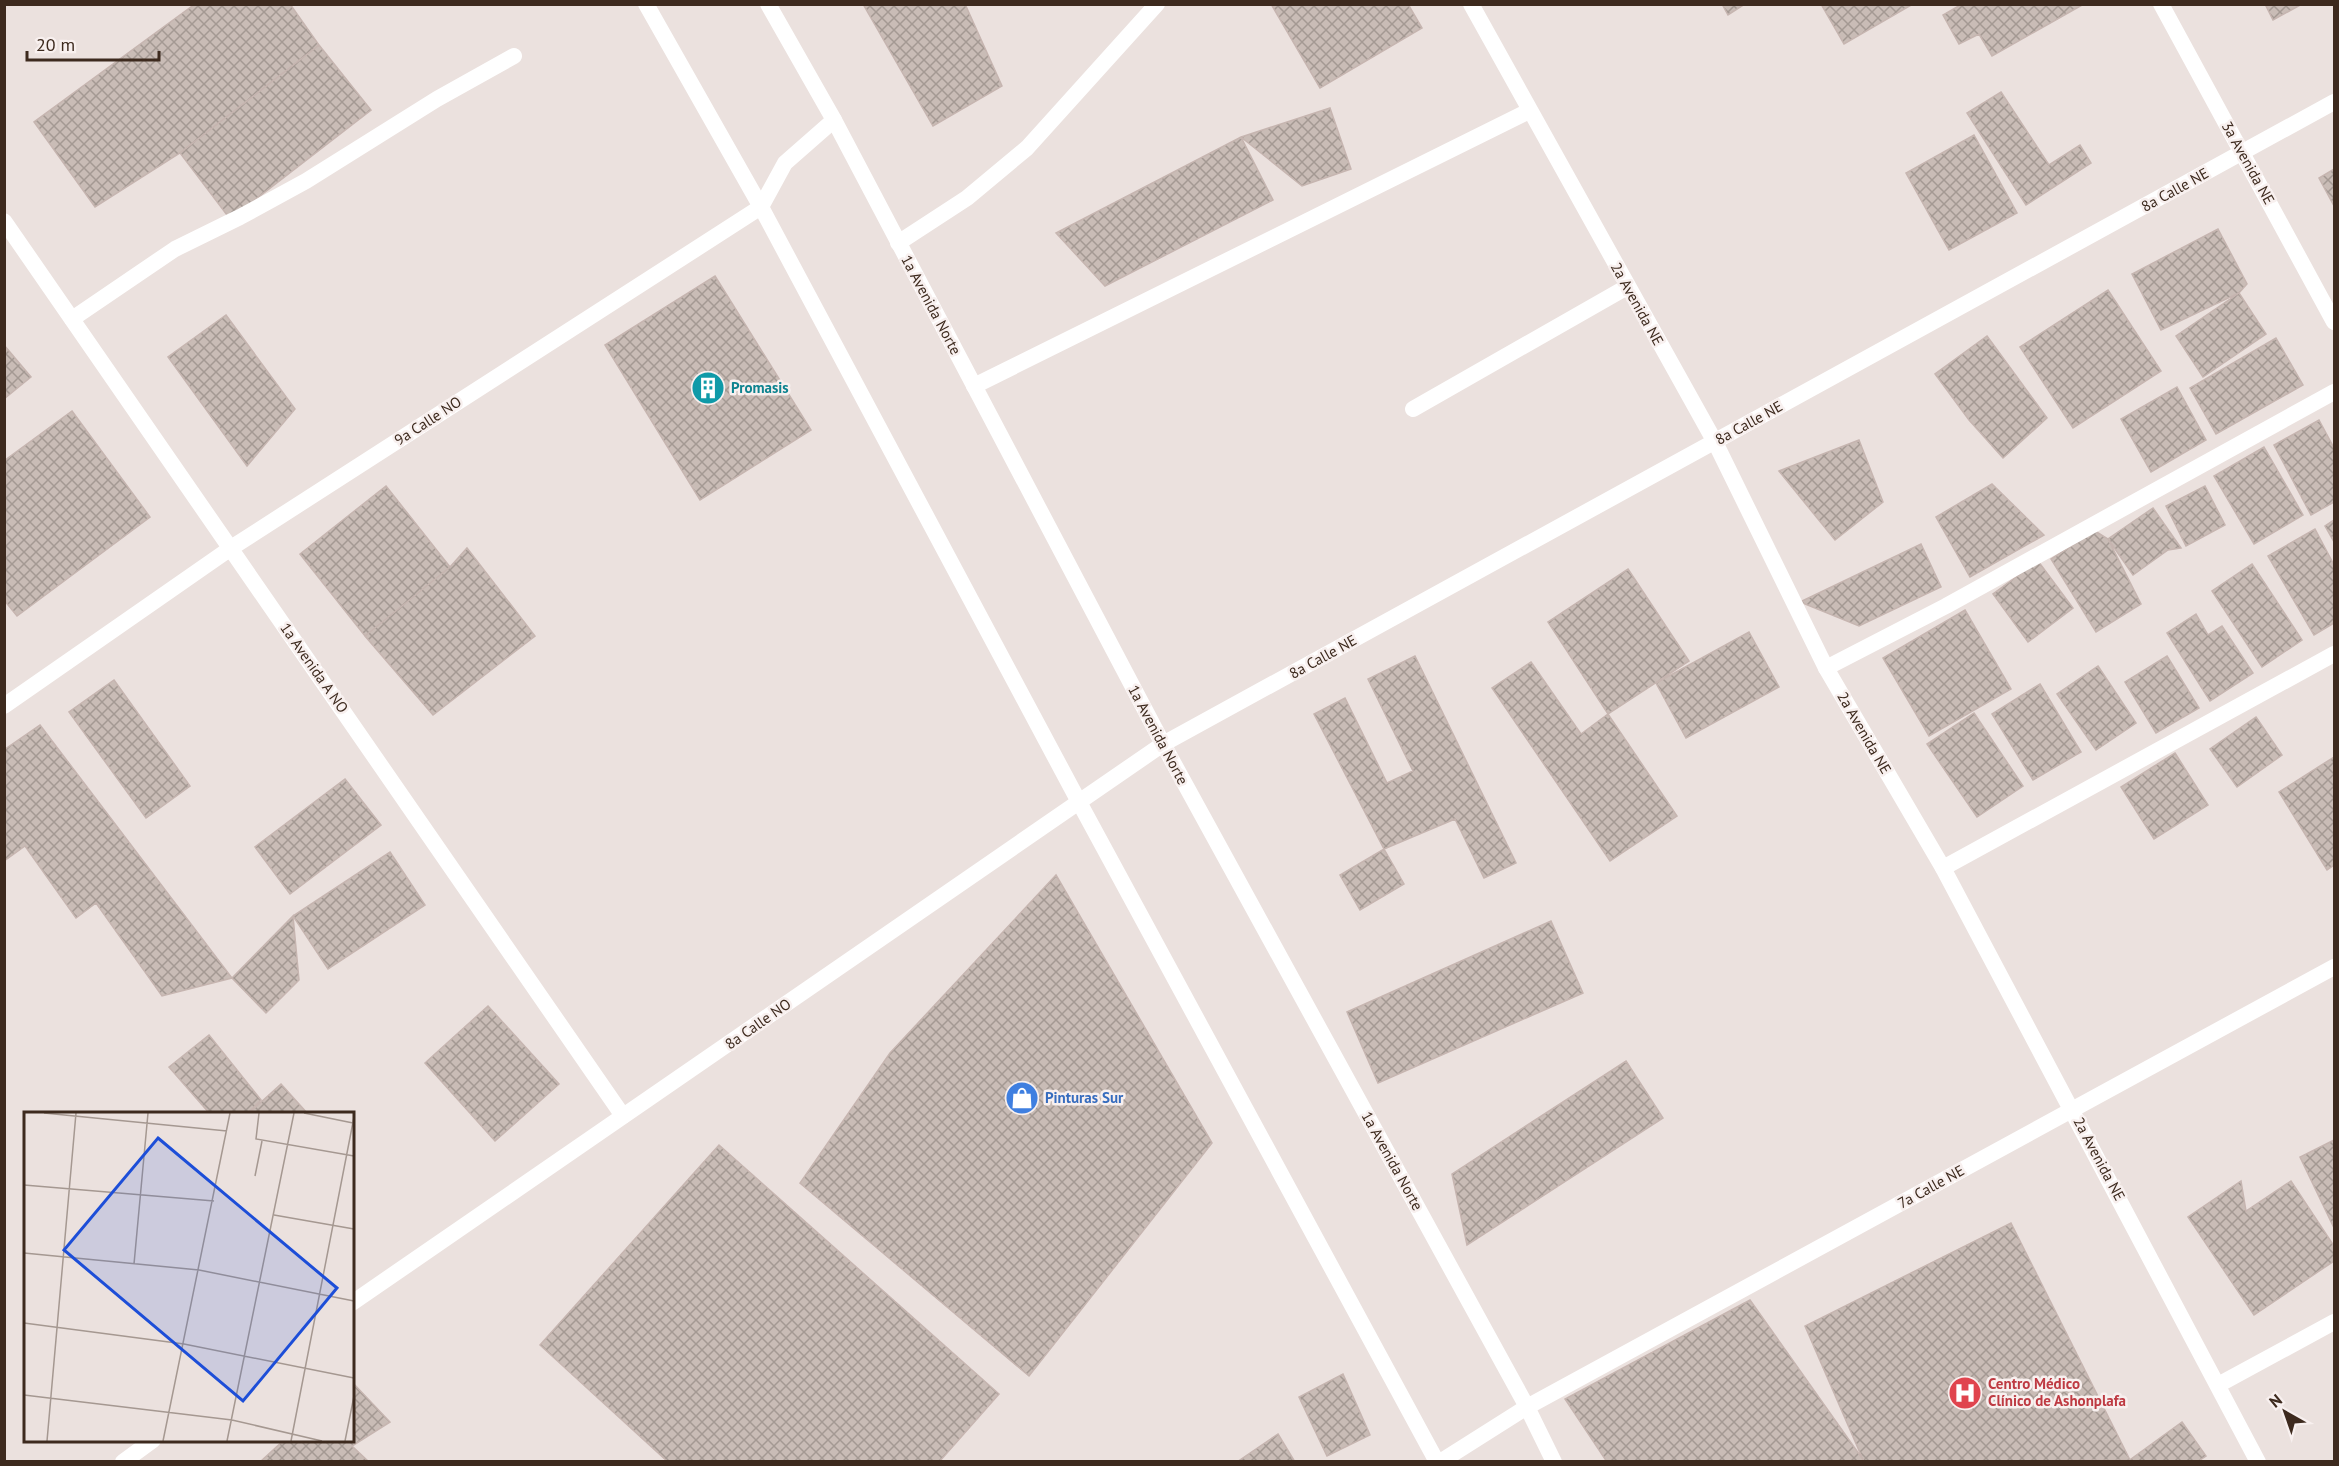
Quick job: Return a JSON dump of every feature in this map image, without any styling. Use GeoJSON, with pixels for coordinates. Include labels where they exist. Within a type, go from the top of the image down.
{"type":"FeatureCollection","features":[{"type":"Feature","properties":{"kind":"street"},"geometry":{"type":"LineString","coordinates":[[646,4],[761,207],[1079,802],[1438,1461]]}},
{"type":"Feature","properties":{"kind":"street","name":"1a Avenida Norte"},"geometry":{"type":"LineString","coordinates":[[768,4],[834,120],[1163,744],[1527,1407],[1554,1461]]}},
{"type":"Feature","properties":{"kind":"street"},"geometry":{"type":"LineString","coordinates":[[898,243],[968,198],[1027,148],[1157,4]]}},
{"type":"Feature","properties":{"kind":"street","name":"2a Avenida NE"},"geometry":{"type":"LineString","coordinates":[[1471,4],[1715,442],[1826,668],[1943,868],[2258,1461]]}},
{"type":"Feature","properties":{"kind":"street","name":"3a Avenida NE"},"geometry":{"type":"LineString","coordinates":[[2161,4],[2334,322]]}},
{"type":"Feature","properties":{"kind":"street"},"geometry":{"type":"LineString","coordinates":[[72,319],[175,249],[306,181],[436,99],[514,56]]}},
{"type":"Feature","properties":{"kind":"street","name":"8a Calle NE"},"geometry":{"type":"LineString","coordinates":[[1163,744],[2334,102]]}},
{"type":"Feature","properties":{"kind":"street"},"geometry":{"type":"LineString","coordinates":[[974,386],[1529,111]]}},
{"type":"Feature","properties":{"kind":"street","name":"9a Calle NO"},"geometry":{"type":"LineString","coordinates":[[4,706],[231,548],[761,207],[785,163],[834,120]]}},
{"type":"Feature","properties":{"kind":"street","name":"1a Avenida A NO"},"geometry":{"type":"LineString","coordinates":[[4,221],[624,1116]]}},
{"type":"Feature","properties":{"kind":"street"},"geometry":{"type":"LineString","coordinates":[[1413,409],[1628,287]]}},
{"type":"Feature","properties":{"kind":"street"},"geometry":{"type":"LineString","coordinates":[[1826,668],[1946,606],[2334,392]]}},
{"type":"Feature","properties":{"kind":"street"},"geometry":{"type":"LineString","coordinates":[[1943,868],[2334,654]]}},
{"type":"Feature","properties":{"kind":"street","name":"8a Calle NO"},"geometry":{"type":"LineString","coordinates":[[354,1302],[1163,744]]}},
{"type":"Feature","properties":{"kind":"street","name":"7a Calle NE"},"geometry":{"type":"LineString","coordinates":[[1438,1461],[1527,1407],[2334,966]]}},
{"type":"Feature","properties":{"kind":"street"},"geometry":{"type":"LineString","coordinates":[[2218,1385],[2334,1322]]}},
{"type":"Feature","properties":{"kind":"street"},"geometry":{"type":"LineString","coordinates":[[123,1461],[150,1442]]}},
{"type":"Feature","properties":{"kind":"building"},"geometry":{"type":"Polygon","coordinates":[[[195,4],[290,4],[319,45],[180,153],[95,207],[34,122],[195,4]]]}},
{"type":"Feature","properties":{"kind":"building"},"geometry":{"type":"Polygon","coordinates":[[[863,4],[965,4],[1002,86],[933,126],[863,4]]]}},
{"type":"Feature","properties":{"kind":"building"},"geometry":{"type":"Polygon","coordinates":[[[1271,4],[1408,4],[1422,28],[1320,88],[1271,4]]]}},
{"type":"Feature","properties":{"kind":"building"},"geometry":{"type":"Polygon","coordinates":[[[1722,4],[1745,4],[1728,15],[1722,4]]]}},
{"type":"Feature","properties":{"kind":"building"},"geometry":{"type":"Polygon","coordinates":[[[1821,4],[1913,4],[1844,44],[1821,4]]]}},
{"type":"Feature","properties":{"kind":"building"},"geometry":{"type":"Polygon","coordinates":[[[1962,4],[2084,4],[1992,56],[1979,34],[1959,44],[1943,15],[1962,4]]]}},
{"type":"Feature","properties":{"kind":"building"},"geometry":{"type":"Polygon","coordinates":[[[2265,4],[2302,4],[2273,20],[2265,4]]]}},
{"type":"Feature","properties":{"kind":"building"},"geometry":{"type":"Polygon","coordinates":[[[319,45],[371,110],[230,219],[180,153],[319,45]]]}},
{"type":"Feature","properties":{"kind":"building"},"geometry":{"type":"Polygon","coordinates":[[[2001,92],[2049,165],[2080,145],[2091,163],[2026,205],[1967,113],[2001,92]]]}},
{"type":"Feature","properties":{"kind":"building"},"geometry":{"type":"Polygon","coordinates":[[[1330,108],[1351,169],[1302,186],[1241,137],[1330,108]]]}},
{"type":"Feature","properties":{"kind":"building"},"geometry":{"type":"Polygon","coordinates":[[[1974,135],[2017,213],[1949,250],[1906,173],[1974,135]]]}},
{"type":"Feature","properties":{"kind":"building"},"geometry":{"type":"Polygon","coordinates":[[[1241,137],[1273,200],[1105,286],[1056,233],[1241,137]]]}},
{"type":"Feature","properties":{"kind":"building"},"geometry":{"type":"Polygon","coordinates":[[[2334,169],[2334,206],[2319,178],[2334,169]]]}},
{"type":"Feature","properties":{"kind":"building"},"geometry":{"type":"Polygon","coordinates":[[[2218,229],[2247,284],[2239,293],[2161,330],[2132,274],[2218,229]]]}},
{"type":"Feature","properties":{"kind":"building","name":"Promasis"},"geometry":{"type":"Polygon","coordinates":[[[715,276],[811,430],[700,500],[605,345],[715,276]]]}},
{"type":"Feature","properties":{"kind":"building"},"geometry":{"type":"Polygon","coordinates":[[[2108,290],[2161,371],[2073,428],[2020,347],[2108,290]]]}},
{"type":"Feature","properties":{"kind":"building"},"geometry":{"type":"Polygon","coordinates":[[[2239,293],[2266,334],[2203,377],[2176,336],[2239,293]]]}},
{"type":"Feature","properties":{"kind":"building"},"geometry":{"type":"Polygon","coordinates":[[[226,315],[295,409],[247,466],[168,357],[226,315]]]}},
{"type":"Feature","properties":{"kind":"building"},"geometry":{"type":"Polygon","coordinates":[[[1987,336],[2047,418],[2003,458],[1969,420],[1935,374],[1987,336]]]}},
{"type":"Feature","properties":{"kind":"building"},"geometry":{"type":"Polygon","coordinates":[[[2276,338],[2303,385],[2216,434],[2190,388],[2276,338]]]}},
{"type":"Feature","properties":{"kind":"building"},"geometry":{"type":"Polygon","coordinates":[[[4,345],[31,377],[4,399],[4,345]]]}},
{"type":"Feature","properties":{"kind":"building"},"geometry":{"type":"Polygon","coordinates":[[[2177,387],[2206,440],[2151,472],[2121,419],[2177,387]]]}},
{"type":"Feature","properties":{"kind":"building"},"geometry":{"type":"Polygon","coordinates":[[[72,411],[150,517],[17,616],[4,600],[4,461],[72,411]]]}},
{"type":"Feature","properties":{"kind":"building"},"geometry":{"type":"Polygon","coordinates":[[[2319,420],[2334,448],[2334,502],[2311,515],[2274,445],[2319,420]]]}},
{"type":"Feature","properties":{"kind":"building"},"geometry":{"type":"Polygon","coordinates":[[[1859,440],[1883,502],[1835,540],[1779,471],[1859,440]]]}},
{"type":"Feature","properties":{"kind":"building"},"geometry":{"type":"Polygon","coordinates":[[[2264,447],[2303,515],[2254,544],[2214,476],[2264,447]]]}},
{"type":"Feature","properties":{"kind":"building"},"geometry":{"type":"Polygon","coordinates":[[[1992,484],[2044,535],[1970,577],[1936,517],[1992,484]]]}},
{"type":"Feature","properties":{"kind":"building"},"geometry":{"type":"Polygon","coordinates":[[[386,486],[450,567],[365,636],[300,554],[386,486]]]}},
{"type":"Feature","properties":{"kind":"building"},"geometry":{"type":"Polygon","coordinates":[[[2205,486],[2225,525],[2186,546],[2166,506],[2205,486]]]}},
{"type":"Feature","properties":{"kind":"building"},"geometry":{"type":"Polygon","coordinates":[[[2153,508],[2181,548],[2168,550],[2133,575],[2108,539],[2153,508]]]}},
{"type":"Feature","properties":{"kind":"building"},"geometry":{"type":"Polygon","coordinates":[[[2334,520],[2334,542],[2325,526],[2334,520]]]}},
{"type":"Feature","properties":{"kind":"building"},"geometry":{"type":"Polygon","coordinates":[[[2315,529],[2334,565],[2334,623],[2314,635],[2268,556],[2315,529]]]}},
{"type":"Feature","properties":{"kind":"building"},"geometry":{"type":"Polygon","coordinates":[[[2095,531],[2108,539],[2141,604],[2096,632],[2051,559],[2095,531]]]}},
{"type":"Feature","properties":{"kind":"building"},"geometry":{"type":"Polygon","coordinates":[[[1921,544],[1941,587],[1859,626],[1800,602],[1921,544]]]}},
{"type":"Feature","properties":{"kind":"building"},"geometry":{"type":"Polygon","coordinates":[[[467,548],[535,636],[433,715],[365,636],[450,567],[467,548]]]}},
{"type":"Feature","properties":{"kind":"building"},"geometry":{"type":"Polygon","coordinates":[[[2038,561],[2073,608],[2028,642],[1993,594],[2038,561]]]}},
{"type":"Feature","properties":{"kind":"building"},"geometry":{"type":"Polygon","coordinates":[[[2252,564],[2302,640],[2262,667],[2212,591],[2252,564]]]}},
{"type":"Feature","properties":{"kind":"building"},"geometry":{"type":"Polygon","coordinates":[[[1628,569],[1689,661],[1608,714],[1548,622],[1628,569]]]}},
{"type":"Feature","properties":{"kind":"building"},"geometry":{"type":"Polygon","coordinates":[[[1965,610],[2011,689],[1929,736],[1883,658],[1965,610]]]}},
{"type":"Feature","properties":{"kind":"building"},"geometry":{"type":"Polygon","coordinates":[[[2196,614],[2208,635],[2222,626],[2253,673],[2210,701],[2167,633],[2196,614]]]}},
{"type":"Feature","properties":{"kind":"building"},"geometry":{"type":"Polygon","coordinates":[[[1749,632],[1779,687],[1686,738],[1656,683],[1749,632]]]}},
{"type":"Feature","properties":{"kind":"building"},"geometry":{"type":"Polygon","coordinates":[[[1415,656],[1516,863],[1484,878],[1455,819],[1384,849],[1314,714],[1345,698],[1387,783],[1413,771],[1368,679],[1415,656]]]}},
{"type":"Feature","properties":{"kind":"building"},"geometry":{"type":"Polygon","coordinates":[[[2167,656],[2199,708],[2156,733],[2125,682],[2167,656]]]}},
{"type":"Feature","properties":{"kind":"building"},"geometry":{"type":"Polygon","coordinates":[[[1531,662],[1581,734],[1608,714],[1677,816],[1610,861],[1492,688],[1531,662]]]}},
{"type":"Feature","properties":{"kind":"building"},"geometry":{"type":"Polygon","coordinates":[[[2098,666],[2136,723],[2096,750],[2057,694],[2098,666]]]}},
{"type":"Feature","properties":{"kind":"building"},"geometry":{"type":"Polygon","coordinates":[[[114,680],[190,786],[146,818],[69,712],[114,680]]]}},
{"type":"Feature","properties":{"kind":"building"},"geometry":{"type":"Polygon","coordinates":[[[2040,684],[2081,752],[2033,780],[1992,714],[2040,684]]]}},
{"type":"Feature","properties":{"kind":"building"},"geometry":{"type":"Polygon","coordinates":[[[1974,713],[2023,786],[1977,817],[1927,744],[1974,713]]]}},
{"type":"Feature","properties":{"kind":"building"},"geometry":{"type":"Polygon","coordinates":[[[2256,717],[2282,755],[2237,787],[2210,749],[2256,717]]]}},
{"type":"Feature","properties":{"kind":"building"},"geometry":{"type":"Polygon","coordinates":[[[40,725],[232,978],[162,996],[96,903],[76,918],[25,846],[4,861],[4,750],[40,725]]]}},
{"type":"Feature","properties":{"kind":"building"},"geometry":{"type":"Polygon","coordinates":[[[2175,753],[2208,805],[2154,839],[2121,787],[2175,753]]]}},
{"type":"Feature","properties":{"kind":"building"},"geometry":{"type":"Polygon","coordinates":[[[2334,757],[2334,865],[2327,870],[2279,792],[2334,757]]]}},
{"type":"Feature","properties":{"kind":"building"},"geometry":{"type":"Polygon","coordinates":[[[345,779],[381,825],[290,894],[255,847],[345,779]]]}},
{"type":"Feature","properties":{"kind":"building"},"geometry":{"type":"Polygon","coordinates":[[[1384,849],[1404,884],[1360,910],[1340,875],[1384,849]]]}},
{"type":"Feature","properties":{"kind":"building"},"geometry":{"type":"Polygon","coordinates":[[[390,852],[425,905],[328,969],[293,916],[390,852]]]}},
{"type":"Feature","properties":{"kind":"building","name":"Pinturas Sur"},"geometry":{"type":"Polygon","coordinates":[[[1056,875],[1212,1143],[1029,1376],[800,1183],[890,1053],[1056,875]]]}},
{"type":"Feature","properties":{"kind":"building"},"geometry":{"type":"Polygon","coordinates":[[[293,916],[299,980],[266,1013],[232,978],[293,916]]]}},
{"type":"Feature","properties":{"kind":"building"},"geometry":{"type":"Polygon","coordinates":[[[1551,921],[1583,993],[1378,1083],[1347,1012],[1551,921]]]}},
{"type":"Feature","properties":{"kind":"building"},"geometry":{"type":"Polygon","coordinates":[[[488,1006],[559,1084],[495,1141],[425,1063],[488,1006]]]}},
{"type":"Feature","properties":{"kind":"building"},"geometry":{"type":"Polygon","coordinates":[[[209,1035],[261,1100],[249,1112],[208,1112],[169,1067],[209,1035]]]}},
{"type":"Feature","properties":{"kind":"building"},"geometry":{"type":"Polygon","coordinates":[[[1626,1061],[1663,1118],[1467,1245],[1452,1174],[1626,1061]]]}},
{"type":"Feature","properties":{"kind":"building"},"geometry":{"type":"Polygon","coordinates":[[[281,1084],[306,1112],[250,1112],[281,1084]]]}},
{"type":"Feature","properties":{"kind":"building"},"geometry":{"type":"Polygon","coordinates":[[[2334,1140],[2334,1228],[2300,1157],[2334,1140]]]}},
{"type":"Feature","properties":{"kind":"building"},"geometry":{"type":"Polygon","coordinates":[[[719,1145],[999,1394],[939,1462],[668,1462],[540,1345],[719,1145]]]}},
{"type":"Feature","properties":{"kind":"building"},"geometry":{"type":"Polygon","coordinates":[[[2241,1181],[2246,1211],[2291,1181],[2334,1246],[2334,1261],[2254,1315],[2188,1217],[2241,1181]]]}},
{"type":"Feature","properties":{"kind":"building","name":"Centro Médico Clínico de Ashonplafa"},"geometry":{"type":"Polygon","coordinates":[[[2011,1223],[2130,1460],[1864,1462],[1805,1326],[2011,1223]]]}},
{"type":"Feature","properties":{"kind":"building"},"geometry":{"type":"Polygon","coordinates":[[[1750,1300],[1864,1461],[1607,1462],[1565,1399],[1750,1300]]]}},
{"type":"Feature","properties":{"kind":"building"},"geometry":{"type":"Polygon","coordinates":[[[1343,1374],[1370,1435],[1327,1456],[1299,1397],[1343,1374]]]}},
{"type":"Feature","properties":{"kind":"building"},"geometry":{"type":"Polygon","coordinates":[[[354,1384],[390,1422],[352,1446],[369,1462],[260,1462],[282,1442],[354,1442],[354,1384]]]}},
{"type":"Feature","properties":{"kind":"building"},"geometry":{"type":"Polygon","coordinates":[[[2182,1422],[2206,1456],[2197,1462],[2127,1462],[2182,1422]]]}},
{"type":"Feature","properties":{"kind":"building"},"geometry":{"type":"Polygon","coordinates":[[[1278,1434],[1295,1462],[1237,1462],[1278,1434]]]}},
{"type":"Feature","properties":{"kind":"place","name":"Promasis"},"geometry":{"type":"Point","coordinates":[708,388]}},
{"type":"Feature","properties":{"kind":"place","name":"Pinturas Sur"},"geometry":{"type":"Point","coordinates":[1022,1098]}},
{"type":"Feature","properties":{"kind":"place","name":"Centro Médico Clínico de Ashonplafa"},"geometry":{"type":"Point","coordinates":[1965,1393]}}]}
